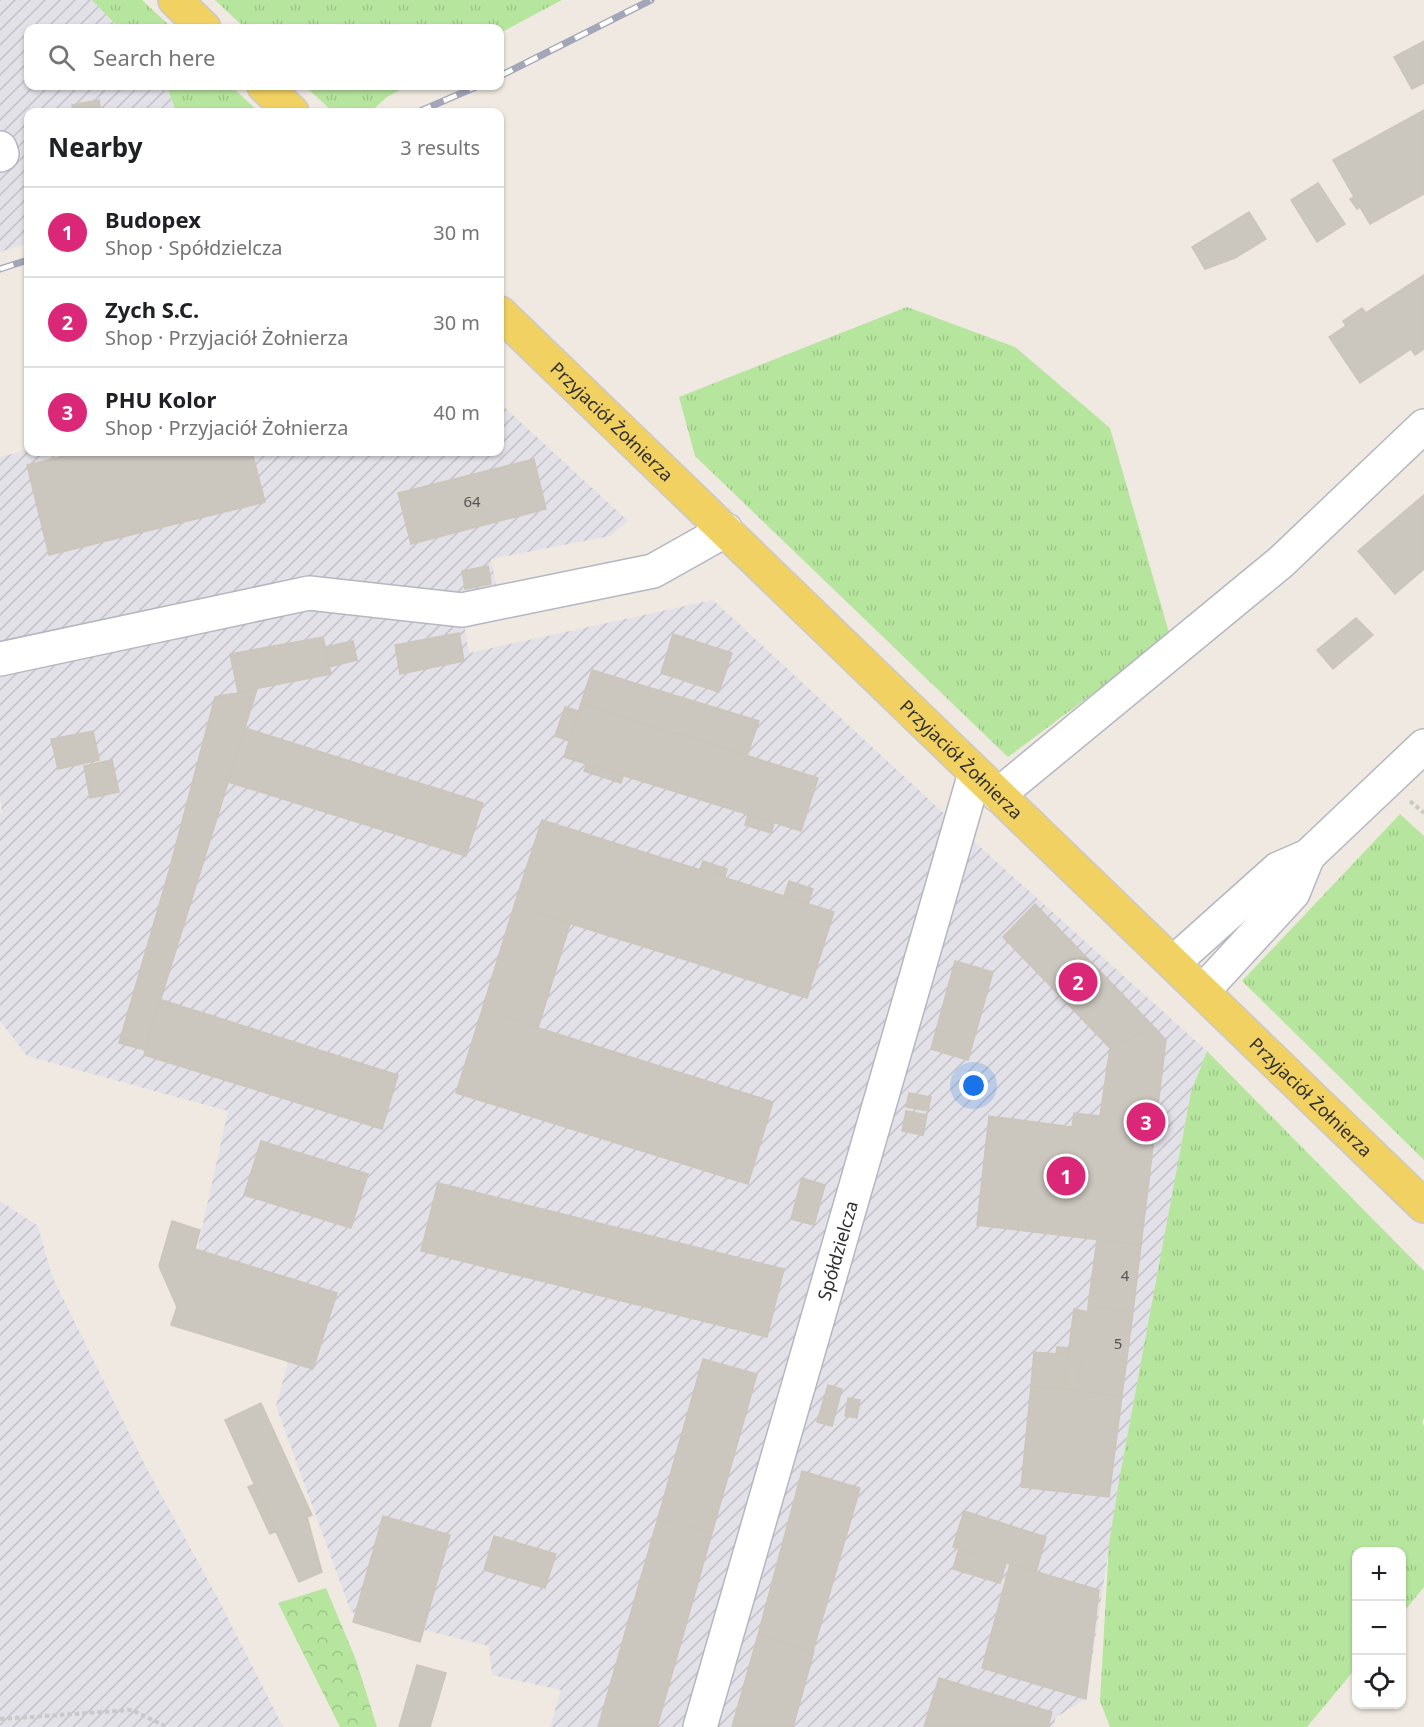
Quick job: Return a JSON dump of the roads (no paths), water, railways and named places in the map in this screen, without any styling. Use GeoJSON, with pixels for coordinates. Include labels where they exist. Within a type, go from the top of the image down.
{"type":"FeatureCollection","features":[{"type":"Feature","properties":{"kind":"main road"},"geometry":{"type":"LineString","coordinates":[[175,0],[200,24]]}},
{"type":"Feature","properties":{"kind":"main road"},"geometry":{"type":"LineString","coordinates":[[268,90],[288,108]]}},
{"type":"Feature","properties":{"kind":"main road","name":"Przyjaciół Żołnierza"},"geometry":{"type":"LineString","coordinates":[[504,318],[1424,1206]]}},
{"type":"Feature","properties":{"kind":"street"},"geometry":{"type":"LineString","coordinates":[[0,148],[2,154],[0,155]]}},
{"type":"Feature","properties":{"kind":"street"},"geometry":{"type":"LineString","coordinates":[[987,784],[1281,562],[1424,426]]}},
{"type":"Feature","properties":{"kind":"street"},"geometry":{"type":"LineString","coordinates":[[0,659],[309,593],[462,610],[653,571],[726,530]]}},
{"type":"Feature","properties":{"kind":"street"},"geometry":{"type":"LineString","coordinates":[[1173,963],[1278,869],[1308,855],[1424,746]]}},
{"type":"Feature","properties":{"kind":"street","name":"Spółdzielcza"},"geometry":{"type":"LineString","coordinates":[[700,1727],[987,784]]}},
{"type":"Feature","properties":{"kind":"street"},"geometry":{"type":"LineString","coordinates":[[1203,991],[1293,893],[1308,855]]}},
{"type":"Feature","properties":{"kind":"railway"},"geometry":{"type":"LineString","coordinates":[[504,74],[651,0]]}},
{"type":"Feature","properties":{"kind":"railway"},"geometry":{"type":"LineString","coordinates":[[427,108],[469,90]]}},
{"type":"Feature","properties":{"kind":"railway"},"geometry":{"type":"LineString","coordinates":[[0,269],[24,261]]}},
{"type":"Feature","properties":{"kind":"place","name":"Zych S.C."},"geometry":{"type":"Point","coordinates":[1078,982]}},
{"type":"Feature","properties":{"kind":"place","name":"PHU Kolor"},"geometry":{"type":"Point","coordinates":[1146,1122]}},
{"type":"Feature","properties":{"kind":"place","name":"Budopex"},"geometry":{"type":"Point","coordinates":[1066,1176]}}]}
